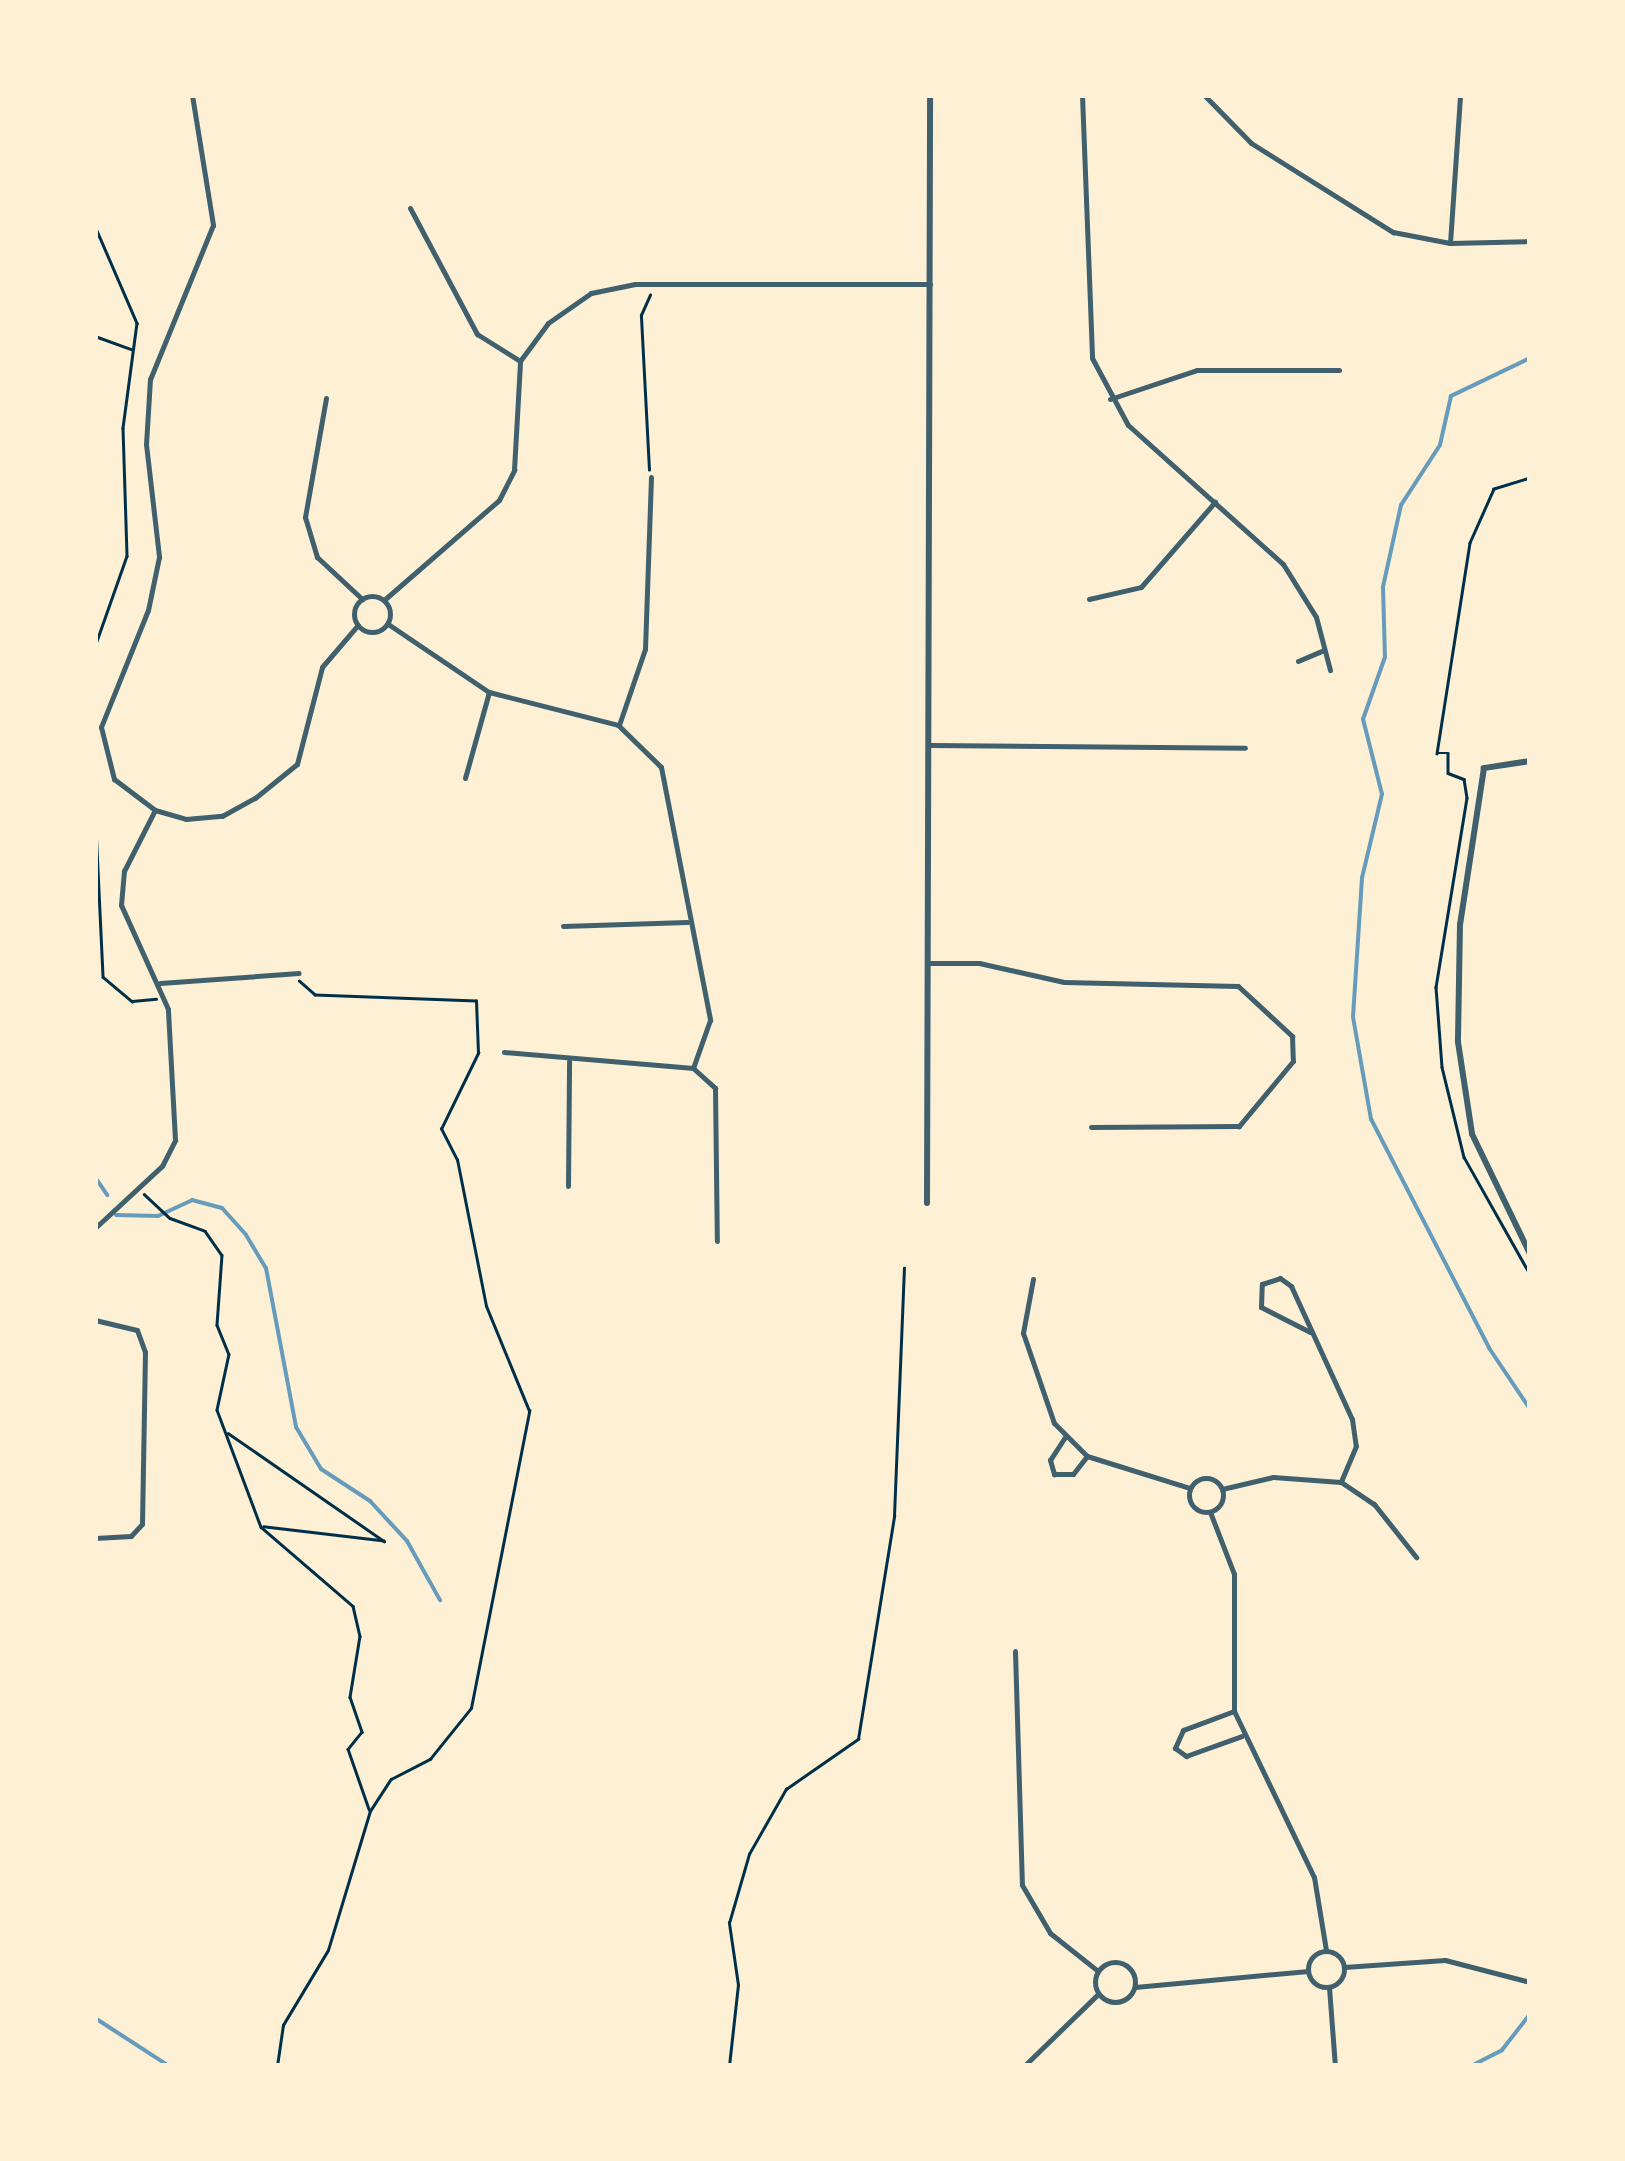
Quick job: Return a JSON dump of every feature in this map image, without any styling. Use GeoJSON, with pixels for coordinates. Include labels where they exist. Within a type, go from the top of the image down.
{"type":"FeatureCollection","features":[{"type":"Feature","properties":{"kind":"street"},"geometry":{"type":"LineString","coordinates":[[192,95],[213,225],[150,379],[157,572],[100,736],[114,779],[155,810],[214,818],[286,778],[303,749],[322,667],[358,625],[362,599]]}},
{"type":"Feature","properties":{"kind":"street"},"geometry":{"type":"LineString","coordinates":[[927,1203],[931,964],[930,95]]}},
{"type":"Feature","properties":{"kind":"street"},"geometry":{"type":"LineString","coordinates":[[1082,95],[1086,314],[1110,399],[1283,564],[1316,617],[1330,670]]}},
{"type":"Feature","properties":{"kind":"street"},"geometry":{"type":"LineString","coordinates":[[1204,95],[1251,142],[1346,206],[1394,232],[1450,243],[1530,241]]}},
{"type":"Feature","properties":{"kind":"street"},"geometry":{"type":"LineString","coordinates":[[1450,243],[1460,95]]}},
{"type":"Feature","properties":{"kind":"street"},"geometry":{"type":"LineString","coordinates":[[410,208],[477,334],[520,361]]}},
{"type":"Feature","properties":{"kind":"street"},"geometry":{"type":"LineString","coordinates":[[326,398],[306,517],[317,557],[362,599],[384,600],[499,500],[514,470],[520,361],[548,323],[609,287],[930,284]]}},
{"type":"Feature","properties":{"kind":"street"},"geometry":{"type":"LineString","coordinates":[[1110,399],[1197,370],[1339,370]]}},
{"type":"Feature","properties":{"kind":"street"},"geometry":{"type":"LineString","coordinates":[[618,725],[645,650],[652,477]]}},
{"type":"Feature","properties":{"kind":"street"},"geometry":{"type":"LineString","coordinates":[[1089,598],[1141,587],[1215,502]]}},
{"type":"Feature","properties":{"kind":"street"},"geometry":{"type":"LineString","coordinates":[[384,600],[388,624],[490,692],[618,725],[661,767],[671,793],[687,922],[710,1020],[692,1068]]}},
{"type":"Feature","properties":{"kind":"street"},"geometry":{"type":"LineString","coordinates":[[358,625],[373,632],[388,624]]}},
{"type":"Feature","properties":{"kind":"street"},"geometry":{"type":"LineString","coordinates":[[1298,661],[1324,650]]}},
{"type":"Feature","properties":{"kind":"street"},"geometry":{"type":"LineString","coordinates":[[465,778],[490,692]]}},
{"type":"Feature","properties":{"kind":"street"},"geometry":{"type":"LineString","coordinates":[[930,745],[1245,748]]}},
{"type":"Feature","properties":{"kind":"street"},"geometry":{"type":"LineString","coordinates":[[1530,760],[1486,763],[1460,924],[1461,1092],[1530,1254]]}},
{"type":"Feature","properties":{"kind":"street"},"geometry":{"type":"LineString","coordinates":[[95,1228],[175,1140],[174,1034],[158,983],[120,905],[124,872],[155,810]]}},
{"type":"Feature","properties":{"kind":"street"},"geometry":{"type":"LineString","coordinates":[[563,926],[687,922]]}},
{"type":"Feature","properties":{"kind":"street"},"geometry":{"type":"LineString","coordinates":[[931,964],[979,963],[1064,982],[1238,986],[1292,1036],[1293,1061],[1238,1126],[1091,1127]]}},
{"type":"Feature","properties":{"kind":"street"},"geometry":{"type":"LineString","coordinates":[[158,983],[297,975]]}},
{"type":"Feature","properties":{"kind":"street"},"geometry":{"type":"LineString","coordinates":[[504,1052],[569,1061],[692,1068],[715,1088],[717,1241]]}},
{"type":"Feature","properties":{"kind":"street"},"geometry":{"type":"LineString","coordinates":[[568,1186],[569,1061]]}},
{"type":"Feature","properties":{"kind":"street"},"geometry":{"type":"LineString","coordinates":[[1033,1279],[1022,1314],[1026,1354],[1065,1437],[1087,1456],[1190,1488],[1209,1478],[1222,1489]]}},
{"type":"Feature","properties":{"kind":"street"},"geometry":{"type":"LineString","coordinates":[[1310,1332],[1261,1307],[1262,1284],[1286,1281],[1310,1332],[1356,1430],[1341,1482]]}},
{"type":"Feature","properties":{"kind":"street"},"geometry":{"type":"LineString","coordinates":[[95,1320],[137,1330],[145,1370],[142,1524],[131,1536],[95,1538]]}},
{"type":"Feature","properties":{"kind":"street"},"geometry":{"type":"LineString","coordinates":[[1065,1437],[1050,1460],[1054,1474],[1074,1474],[1087,1456]]}},
{"type":"Feature","properties":{"kind":"street"},"geometry":{"type":"LineString","coordinates":[[1416,1557],[1374,1504],[1341,1482],[1272,1477],[1222,1489],[1210,1512],[1234,1574],[1234,1711],[1242,1736],[1314,1878],[1326,1950],[1344,1967],[1445,1960],[1530,1982]]}},
{"type":"Feature","properties":{"kind":"street"},"geometry":{"type":"LineString","coordinates":[[1190,1488],[1192,1506],[1210,1512]]}},
{"type":"Feature","properties":{"kind":"street"},"geometry":{"type":"LineString","coordinates":[[1015,1652],[1022,1886],[1050,1933],[1098,1971]]}},
{"type":"Feature","properties":{"kind":"street"},"geometry":{"type":"LineString","coordinates":[[1234,1711],[1183,1730],[1175,1748],[1186,1756],[1242,1736]]}},
{"type":"Feature","properties":{"kind":"street"},"geometry":{"type":"LineString","coordinates":[[1308,1971],[1326,1950]]}},
{"type":"Feature","properties":{"kind":"street"},"geometry":{"type":"LineString","coordinates":[[1098,1971],[1126,1965],[1135,1987]]}},
{"type":"Feature","properties":{"kind":"street"},"geometry":{"type":"LineString","coordinates":[[1335,2066],[1329,1986],[1344,1967]]}},
{"type":"Feature","properties":{"kind":"street"},"geometry":{"type":"LineString","coordinates":[[1024,2066],[1098,1994],[1098,1971]]}},
{"type":"Feature","properties":{"kind":"street"},"geometry":{"type":"LineString","coordinates":[[1098,1994],[1122,2002],[1135,1987],[1308,1971],[1329,1986]]}},
{"type":"Feature","properties":{"kind":"path"},"geometry":{"type":"LineString","coordinates":[[95,226],[136,323],[124,428],[128,542],[95,648]]}},
{"type":"Feature","properties":{"kind":"path"},"geometry":{"type":"LineString","coordinates":[[650,294],[641,315],[652,477]]}},
{"type":"Feature","properties":{"kind":"path"},"geometry":{"type":"LineString","coordinates":[[95,336],[132,350]]}},
{"type":"Feature","properties":{"kind":"path"},"geometry":{"type":"LineString","coordinates":[[1438,753],[1480,510],[1494,488],[1530,478]]}},
{"type":"Feature","properties":{"kind":"path"},"geometry":{"type":"LineString","coordinates":[[95,806],[103,977],[132,1001],[164,998]]}},
{"type":"Feature","properties":{"kind":"path"},"geometry":{"type":"LineString","coordinates":[[277,2066],[283,2024],[328,1950],[370,1811],[392,1779],[430,1759],[471,1708],[529,1411],[486,1306],[457,1160],[440,1129],[478,1054],[476,1001],[315,995],[297,975]]}},
{"type":"Feature","properties":{"kind":"path"},"geometry":{"type":"LineString","coordinates":[[136,1186],[170,1218],[205,1231],[222,1255],[217,1325],[229,1354],[217,1410],[263,1528],[353,1606],[360,1636],[350,1697],[362,1732],[348,1749],[370,1811]]}},
{"type":"Feature","properties":{"kind":"path"},"geometry":{"type":"LineString","coordinates":[[729,2066],[738,1985],[730,1923],[749,1854],[786,1789],[858,1739],[894,1516],[904,1268]]}},
{"type":"Feature","properties":{"kind":"path"},"geometry":{"type":"LineString","coordinates":[[228,1433],[384,1541],[263,1528]]}},
{"type":"Feature","properties":{"kind":"waterway"},"geometry":{"type":"LineString","coordinates":[[1530,358],[1451,396],[1440,445],[1401,505],[1383,587],[1385,657],[1363,719],[1382,794],[1362,878],[1353,1017],[1371,1119],[1489,1348],[1530,1409]]}},
{"type":"Feature","properties":{"kind":"waterway"},"geometry":{"type":"LineString","coordinates":[[95,1177],[107,1195]]}},
{"type":"Feature","properties":{"kind":"waterway"},"geometry":{"type":"LineString","coordinates":[[116,1215],[158,1216],[192,1200],[222,1208],[246,1235],[266,1268],[296,1427],[321,1469],[370,1501],[407,1541],[440,1600]]}},
{"type":"Feature","properties":{"kind":"waterway"},"geometry":{"type":"LineString","coordinates":[[1471,2066],[1502,2050],[1530,2014]]}},
{"type":"Feature","properties":{"kind":"waterway"},"geometry":{"type":"LineString","coordinates":[[95,2018],[169,2066]]}}]}
